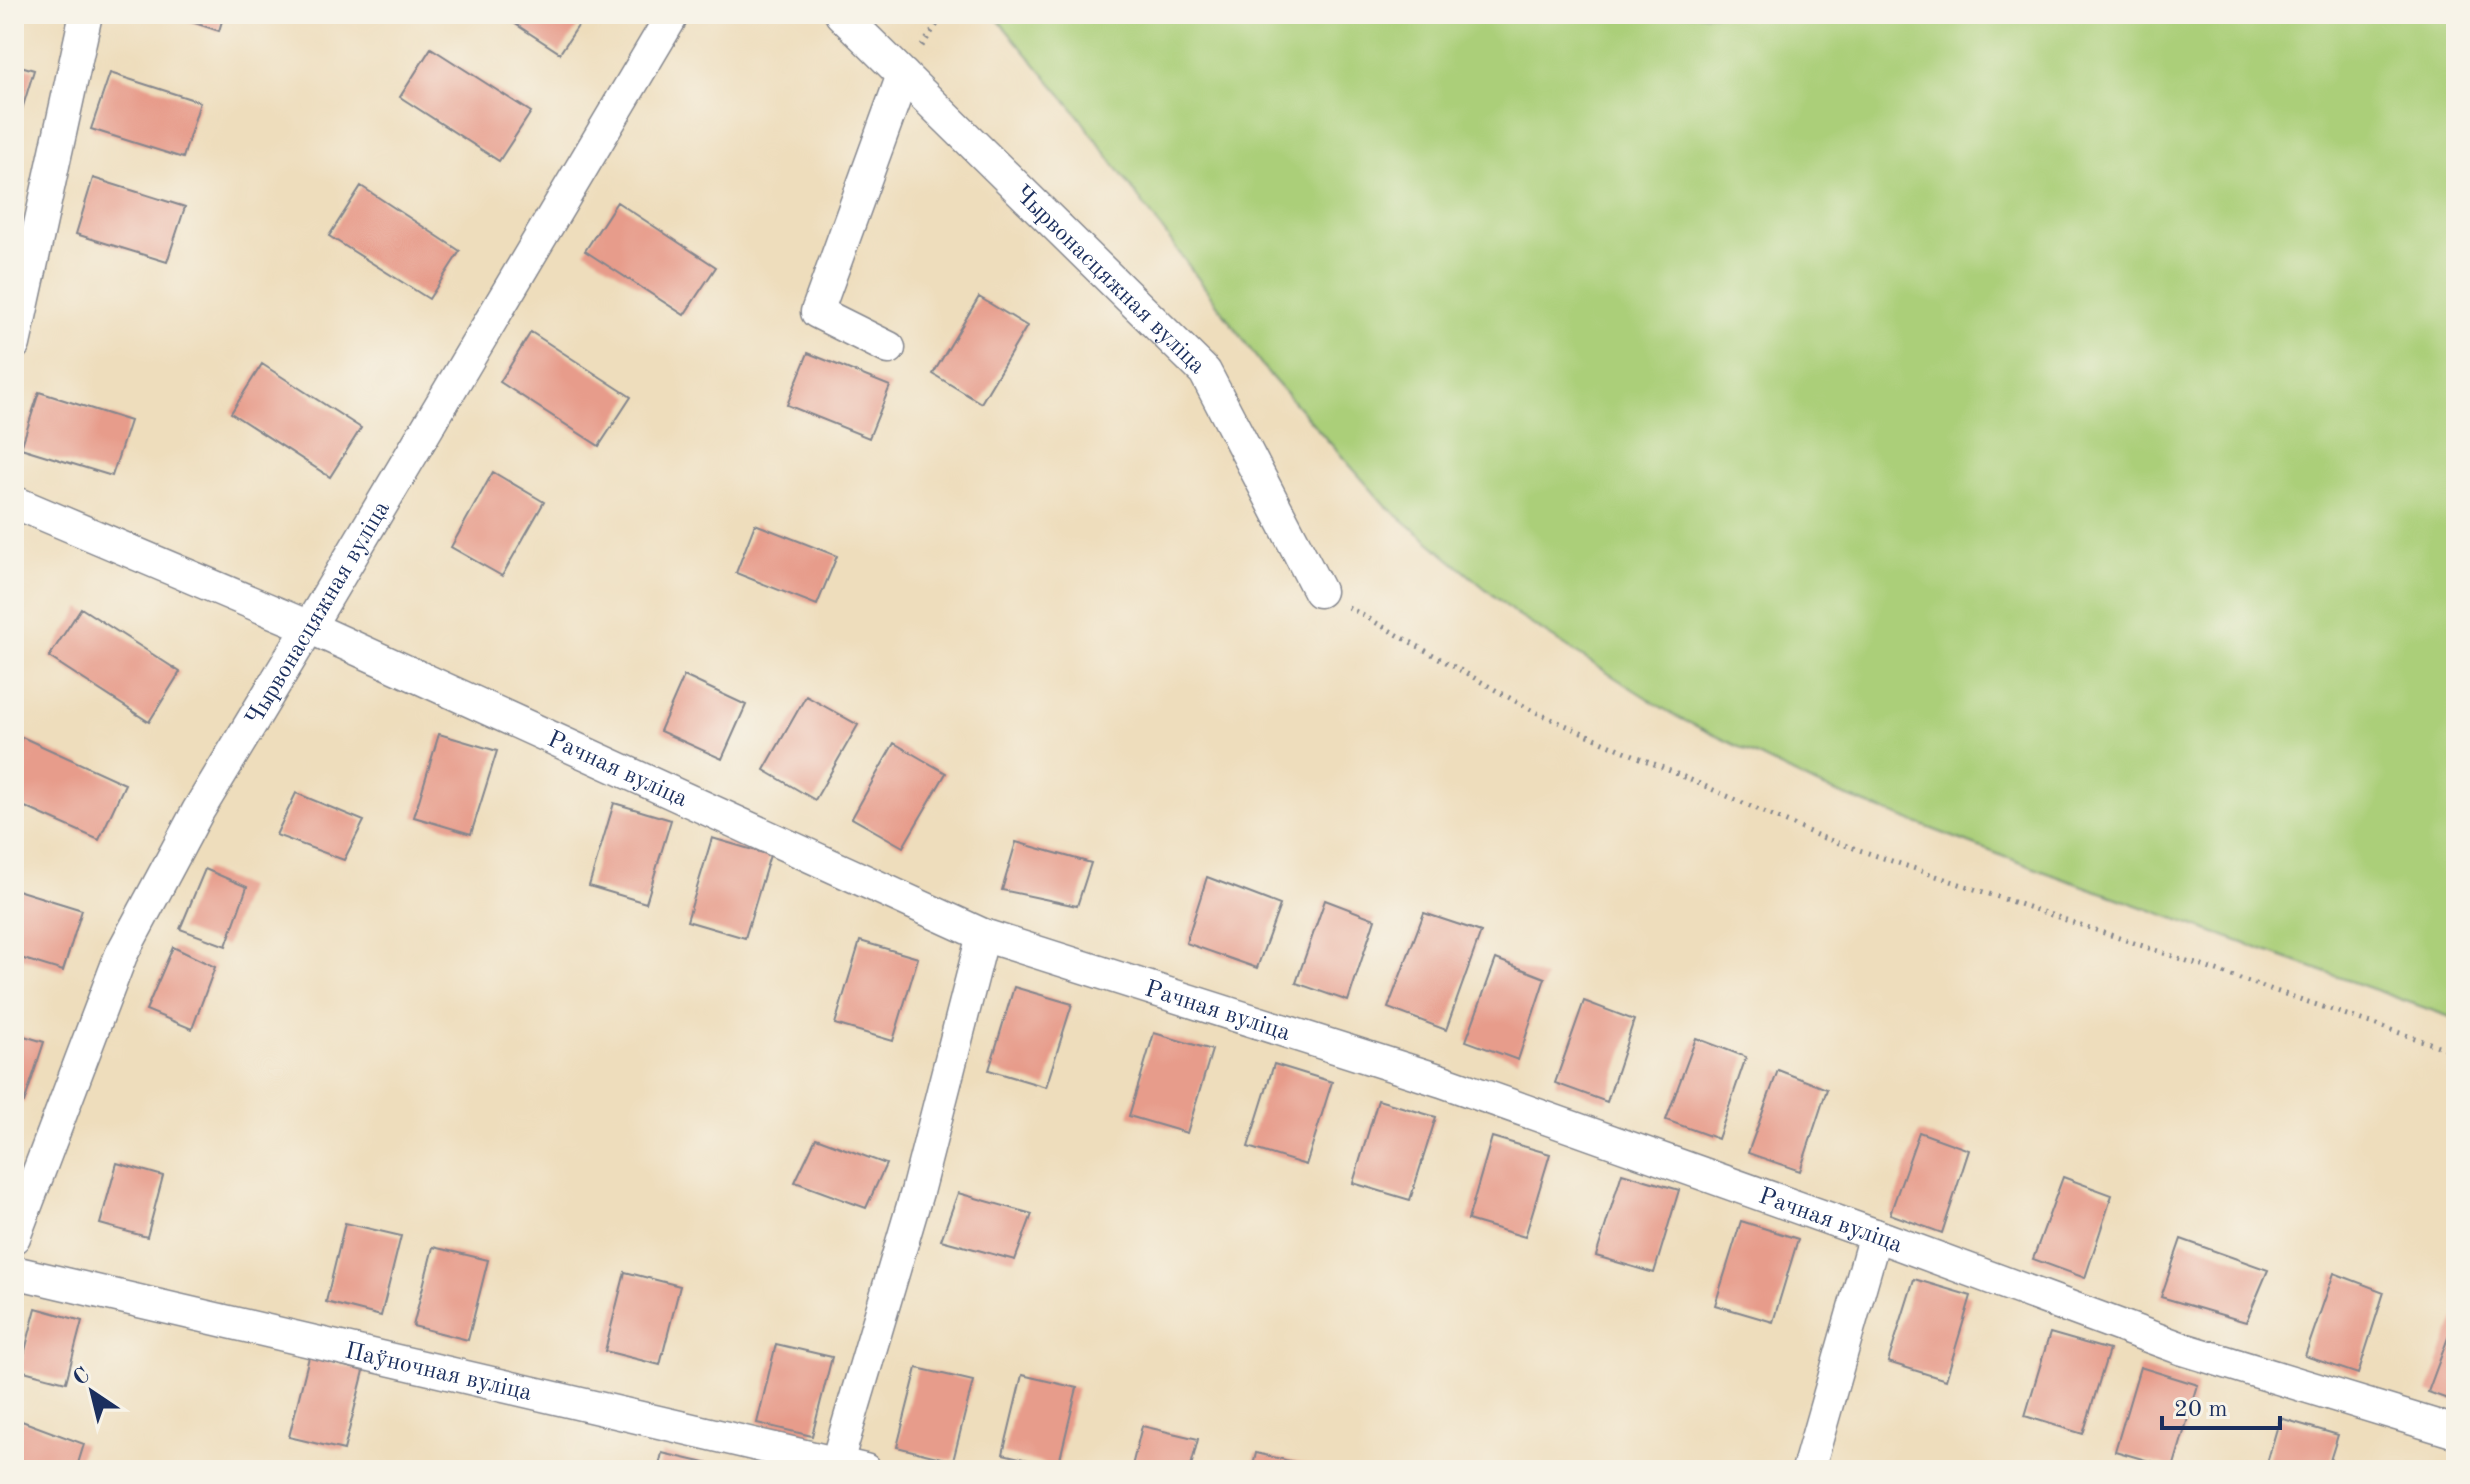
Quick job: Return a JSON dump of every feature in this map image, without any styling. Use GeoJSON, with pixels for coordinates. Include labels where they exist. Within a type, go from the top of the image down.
{"type":"FeatureCollection","features":[{"type":"Feature","properties":{"kind":"street"},"geometry":{"type":"LineString","coordinates":[[14,344],[86,14]]}},
{"type":"Feature","properties":{"kind":"street","name":"Чырвонасцяжная вуліца"},"geometry":{"type":"LineString","coordinates":[[14,1237],[121,955],[198,811],[673,14]]}},
{"type":"Feature","properties":{"kind":"street","name":"Чырвонасцяжная вуліца"},"geometry":{"type":"LineString","coordinates":[[841,14],[1205,372],[1319,591]]}},
{"type":"Feature","properties":{"kind":"street"},"geometry":{"type":"LineString","coordinates":[[889,348],[817,312],[903,75]]}},
{"type":"Feature","properties":{"kind":"street","name":"Рачная вуліца"},"geometry":{"type":"LineString","coordinates":[[14,502],[309,627],[983,935],[1442,1081],[1875,1235],[2183,1349],[2456,1432]]}},
{"type":"Feature","properties":{"kind":"street"},"geometry":{"type":"LineString","coordinates":[[851,1466],[983,935]]}},
{"type":"Feature","properties":{"kind":"street"},"geometry":{"type":"LineString","coordinates":[[1808,1470],[1875,1235]]}},
{"type":"Feature","properties":{"kind":"street","name":"Паўночная вуліца"},"geometry":{"type":"LineString","coordinates":[[14,1272],[851,1466]]}},
{"type":"Feature","properties":{"kind":"path"},"geometry":{"type":"LineString","coordinates":[[1319,591],[1533,711],[1821,837],[2456,1052]]}},
{"type":"Feature","properties":{"kind":"green space"},"geometry":{"type":"Polygon","coordinates":[[[993,14],[2456,14],[2456,1019],[2053,875],[1819,786],[1675,716],[1517,615],[1386,506],[1267,372],[1072,107],[993,14]]]}},
{"type":"Feature","properties":{"kind":"building"},"geometry":{"type":"Polygon","coordinates":[[[167,14],[224,14],[219,31],[167,14]]]}},
{"type":"Feature","properties":{"kind":"building"},"geometry":{"type":"Polygon","coordinates":[[[500,14],[586,14],[560,53],[500,14]]]}},
{"type":"Feature","properties":{"kind":"building"},"geometry":{"type":"Polygon","coordinates":[[[431,48],[531,112],[499,161],[400,97],[431,48]]]}},
{"type":"Feature","properties":{"kind":"building"},"geometry":{"type":"Polygon","coordinates":[[[14,64],[34,70],[17,126],[14,125],[14,64]]]}},
{"type":"Feature","properties":{"kind":"building"},"geometry":{"type":"Polygon","coordinates":[[[110,73],[200,102],[183,158],[91,129],[110,73]]]}},
{"type":"Feature","properties":{"kind":"building"},"geometry":{"type":"Polygon","coordinates":[[[93,178],[185,207],[167,262],[76,234],[93,178]]]}},
{"type":"Feature","properties":{"kind":"building"},"geometry":{"type":"Polygon","coordinates":[[[361,186],[460,251],[429,299],[329,236],[361,186]]]}},
{"type":"Feature","properties":{"kind":"building"},"geometry":{"type":"Polygon","coordinates":[[[617,202],[716,267],[684,315],[585,251],[617,202]]]}},
{"type":"Feature","properties":{"kind":"building"},"geometry":{"type":"Polygon","coordinates":[[[979,297],[1027,326],[981,403],[933,374],[979,297]]]}},
{"type":"Feature","properties":{"kind":"building"},"geometry":{"type":"Polygon","coordinates":[[[531,332],[631,397],[599,446],[500,382],[531,332]]]}},
{"type":"Feature","properties":{"kind":"building"},"geometry":{"type":"Polygon","coordinates":[[[808,353],[890,386],[869,438],[787,405],[808,353]]]}},
{"type":"Feature","properties":{"kind":"building"},"geometry":{"type":"Polygon","coordinates":[[[262,364],[361,428],[330,477],[231,413],[262,364]]]}},
{"type":"Feature","properties":{"kind":"building"},"geometry":{"type":"Polygon","coordinates":[[[39,392],[130,421],[112,476],[21,448],[39,392]]]}},
{"type":"Feature","properties":{"kind":"building"},"geometry":{"type":"Polygon","coordinates":[[[493,472],[544,502],[502,576],[451,547],[493,472]]]}},
{"type":"Feature","properties":{"kind":"building"},"geometry":{"type":"Polygon","coordinates":[[[755,524],[837,556],[817,605],[736,573],[755,524]]]}},
{"type":"Feature","properties":{"kind":"building"},"geometry":{"type":"Polygon","coordinates":[[[81,608],[180,672],[149,722],[49,657],[81,608]]]}},
{"type":"Feature","properties":{"kind":"building"},"geometry":{"type":"Polygon","coordinates":[[[684,676],[746,705],[722,759],[660,731],[684,676]]]}},
{"type":"Feature","properties":{"kind":"building"},"geometry":{"type":"Polygon","coordinates":[[[806,696],[858,725],[815,800],[764,770],[806,696]]]}},
{"type":"Feature","properties":{"kind":"building"},"geometry":{"type":"Polygon","coordinates":[[[439,734],[497,751],[471,834],[414,817],[439,734]]]}},
{"type":"Feature","properties":{"kind":"building"},"geometry":{"type":"Polygon","coordinates":[[[22,737],[125,784],[99,840],[14,802],[14,756],[22,737]]]}},
{"type":"Feature","properties":{"kind":"building"},"geometry":{"type":"Polygon","coordinates":[[[894,743],[946,773],[903,847],[852,818],[894,743]]]}},
{"type":"Feature","properties":{"kind":"building"},"geometry":{"type":"Polygon","coordinates":[[[296,793],[364,821],[344,860],[276,835],[296,793]]]}},
{"type":"Feature","properties":{"kind":"building"},"geometry":{"type":"Polygon","coordinates":[[[614,803],[671,820],[646,903],[589,886],[614,803]]]}},
{"type":"Feature","properties":{"kind":"building"},"geometry":{"type":"Polygon","coordinates":[[[712,838],[770,855],[745,938],[687,921],[712,838]]]}},
{"type":"Feature","properties":{"kind":"building"},"geometry":{"type":"Polygon","coordinates":[[[1016,842],[1091,863],[1077,906],[1002,890],[1016,842]]]}},
{"type":"Feature","properties":{"kind":"building"},"geometry":{"type":"Polygon","coordinates":[[[205,869],[247,887],[226,946],[180,929],[205,869]]]}},
{"type":"Feature","properties":{"kind":"building"},"geometry":{"type":"Polygon","coordinates":[[[1207,877],[1280,905],[1257,968],[1186,943],[1207,877]]]}},
{"type":"Feature","properties":{"kind":"building"},"geometry":{"type":"Polygon","coordinates":[[[14,889],[82,910],[63,971],[14,956],[14,889]]]}},
{"type":"Feature","properties":{"kind":"building"},"geometry":{"type":"Polygon","coordinates":[[[1325,900],[1375,919],[1348,1001],[1296,983],[1325,900]]]}},
{"type":"Feature","properties":{"kind":"building"},"geometry":{"type":"Polygon","coordinates":[[[1424,913],[1481,932],[1446,1030],[1388,1008],[1424,913]]]}},
{"type":"Feature","properties":{"kind":"building"},"geometry":{"type":"Polygon","coordinates":[[[860,941],[918,958],[893,1041],[835,1024],[860,941]]]}},
{"type":"Feature","properties":{"kind":"building"},"geometry":{"type":"Polygon","coordinates":[[[173,947],[215,967],[192,1029],[146,1010],[173,947]]]}},
{"type":"Feature","properties":{"kind":"building"},"geometry":{"type":"Polygon","coordinates":[[[1496,959],[1545,978],[1518,1060],[1466,1041],[1496,959]]]}},
{"type":"Feature","properties":{"kind":"building"},"geometry":{"type":"Polygon","coordinates":[[[1014,987],[1072,1004],[1046,1087],[989,1070],[1014,987]]]}},
{"type":"Feature","properties":{"kind":"building"},"geometry":{"type":"Polygon","coordinates":[[[1584,1001],[1634,1020],[1607,1102],[1555,1083],[1584,1001]]]}},
{"type":"Feature","properties":{"kind":"building"},"geometry":{"type":"Polygon","coordinates":[[[14,1033],[44,1042],[24,1103],[14,1099],[14,1033]]]}},
{"type":"Feature","properties":{"kind":"building"},"geometry":{"type":"Polygon","coordinates":[[[1154,1033],[1212,1050],[1187,1133],[1129,1116],[1154,1033]]]}},
{"type":"Feature","properties":{"kind":"building"},"geometry":{"type":"Polygon","coordinates":[[[1696,1038],[1746,1057],[1718,1139],[1666,1120],[1696,1038]]]}},
{"type":"Feature","properties":{"kind":"building"},"geometry":{"type":"Polygon","coordinates":[[[1274,1064],[1332,1082],[1306,1165],[1248,1147],[1274,1064]]]}},
{"type":"Feature","properties":{"kind":"building"},"geometry":{"type":"Polygon","coordinates":[[[1778,1070],[1827,1089],[1800,1171],[1748,1153],[1778,1070]]]}},
{"type":"Feature","properties":{"kind":"building"},"geometry":{"type":"Polygon","coordinates":[[[1378,1100],[1436,1117],[1410,1200],[1353,1183],[1378,1100]]]}},
{"type":"Feature","properties":{"kind":"building"},"geometry":{"type":"Polygon","coordinates":[[[1919,1132],[1969,1150],[1942,1233],[1890,1214],[1919,1132]]]}},
{"type":"Feature","properties":{"kind":"building"},"geometry":{"type":"Polygon","coordinates":[[[1492,1137],[1550,1154],[1525,1237],[1468,1220],[1492,1137]]]}},
{"type":"Feature","properties":{"kind":"building"},"geometry":{"type":"Polygon","coordinates":[[[816,1138],[886,1164],[866,1208],[795,1182],[816,1138]]]}},
{"type":"Feature","properties":{"kind":"building"},"geometry":{"type":"Polygon","coordinates":[[[117,1163],[163,1176],[147,1237],[100,1224],[117,1163]]]}},
{"type":"Feature","properties":{"kind":"building"},"geometry":{"type":"Polygon","coordinates":[[[1622,1173],[1679,1190],[1654,1273],[1596,1256],[1622,1173]]]}},
{"type":"Feature","properties":{"kind":"building"},"geometry":{"type":"Polygon","coordinates":[[[2063,1177],[2112,1195],[2085,1278],[2033,1259],[2063,1177]]]}},
{"type":"Feature","properties":{"kind":"building"},"geometry":{"type":"Polygon","coordinates":[[[958,1193],[1032,1214],[1015,1260],[941,1240],[958,1193]]]}},
{"type":"Feature","properties":{"kind":"building"},"geometry":{"type":"Polygon","coordinates":[[[1741,1221],[1798,1239],[1773,1322],[1715,1305],[1741,1221]]]}},
{"type":"Feature","properties":{"kind":"building"},"geometry":{"type":"Polygon","coordinates":[[[345,1223],[401,1236],[381,1316],[326,1302],[345,1223]]]}},
{"type":"Feature","properties":{"kind":"building"},"geometry":{"type":"Polygon","coordinates":[[[2181,1239],[2268,1270],[2246,1322],[2161,1297],[2181,1239]]]}},
{"type":"Feature","properties":{"kind":"building"},"geometry":{"type":"Polygon","coordinates":[[[433,1247],[488,1260],[468,1340],[413,1326],[433,1247]]]}},
{"type":"Feature","properties":{"kind":"building"},"geometry":{"type":"Polygon","coordinates":[[[625,1272],[680,1286],[660,1365],[605,1351],[625,1272]]]}},
{"type":"Feature","properties":{"kind":"building"},"geometry":{"type":"Polygon","coordinates":[[[2334,1273],[2384,1292],[2358,1374],[2305,1356],[2334,1273]]]}},
{"type":"Feature","properties":{"kind":"building"},"geometry":{"type":"Polygon","coordinates":[[[1914,1279],[1971,1296],[1946,1380],[1888,1362],[1914,1279]]]}},
{"type":"Feature","properties":{"kind":"building"},"geometry":{"type":"Polygon","coordinates":[[[36,1308],[82,1321],[66,1382],[20,1370],[36,1308]]]}},
{"type":"Feature","properties":{"kind":"building"},"geometry":{"type":"Polygon","coordinates":[[[2456,1316],[2456,1402],[2428,1392],[2456,1316]]]}},
{"type":"Feature","properties":{"kind":"building"},"geometry":{"type":"Polygon","coordinates":[[[2050,1333],[2109,1350],[2083,1434],[2025,1416],[2050,1333]]]}},
{"type":"Feature","properties":{"kind":"building"},"geometry":{"type":"Polygon","coordinates":[[[776,1344],[832,1357],[812,1436],[757,1423],[776,1344]]]}},
{"type":"Feature","properties":{"kind":"building"},"geometry":{"type":"Polygon","coordinates":[[[309,1357],[364,1371],[344,1450],[289,1437],[309,1357]]]}},
{"type":"Feature","properties":{"kind":"building"},"geometry":{"type":"Polygon","coordinates":[[[2140,1367],[2198,1385],[2173,1468],[2115,1451],[2140,1367]]]}},
{"type":"Feature","properties":{"kind":"building"},"geometry":{"type":"Polygon","coordinates":[[[917,1368],[973,1381],[953,1461],[897,1447],[917,1368]]]}},
{"type":"Feature","properties":{"kind":"building"},"geometry":{"type":"Polygon","coordinates":[[[1022,1375],[1077,1388],[1058,1467],[1003,1454],[1022,1375]]]}},
{"type":"Feature","properties":{"kind":"building"},"geometry":{"type":"Polygon","coordinates":[[[2280,1418],[2338,1435],[2327,1470],[2265,1470],[2280,1418]]]}},
{"type":"Feature","properties":{"kind":"building"},"geometry":{"type":"Polygon","coordinates":[[[19,1420],[84,1444],[76,1470],[28,1470],[14,1464],[14,1435],[19,1420]]]}},
{"type":"Feature","properties":{"kind":"building"},"geometry":{"type":"Polygon","coordinates":[[[1142,1426],[1198,1439],[1190,1470],[1131,1470],[1142,1426]]]}},
{"type":"Feature","properties":{"kind":"building"},"geometry":{"type":"Polygon","coordinates":[[[662,1453],[718,1466],[717,1470],[658,1470],[662,1453]]]}},
{"type":"Feature","properties":{"kind":"building"},"geometry":{"type":"Polygon","coordinates":[[[1256,1453],[1312,1466],[1311,1470],[1252,1470],[1256,1453]]]}}]}
